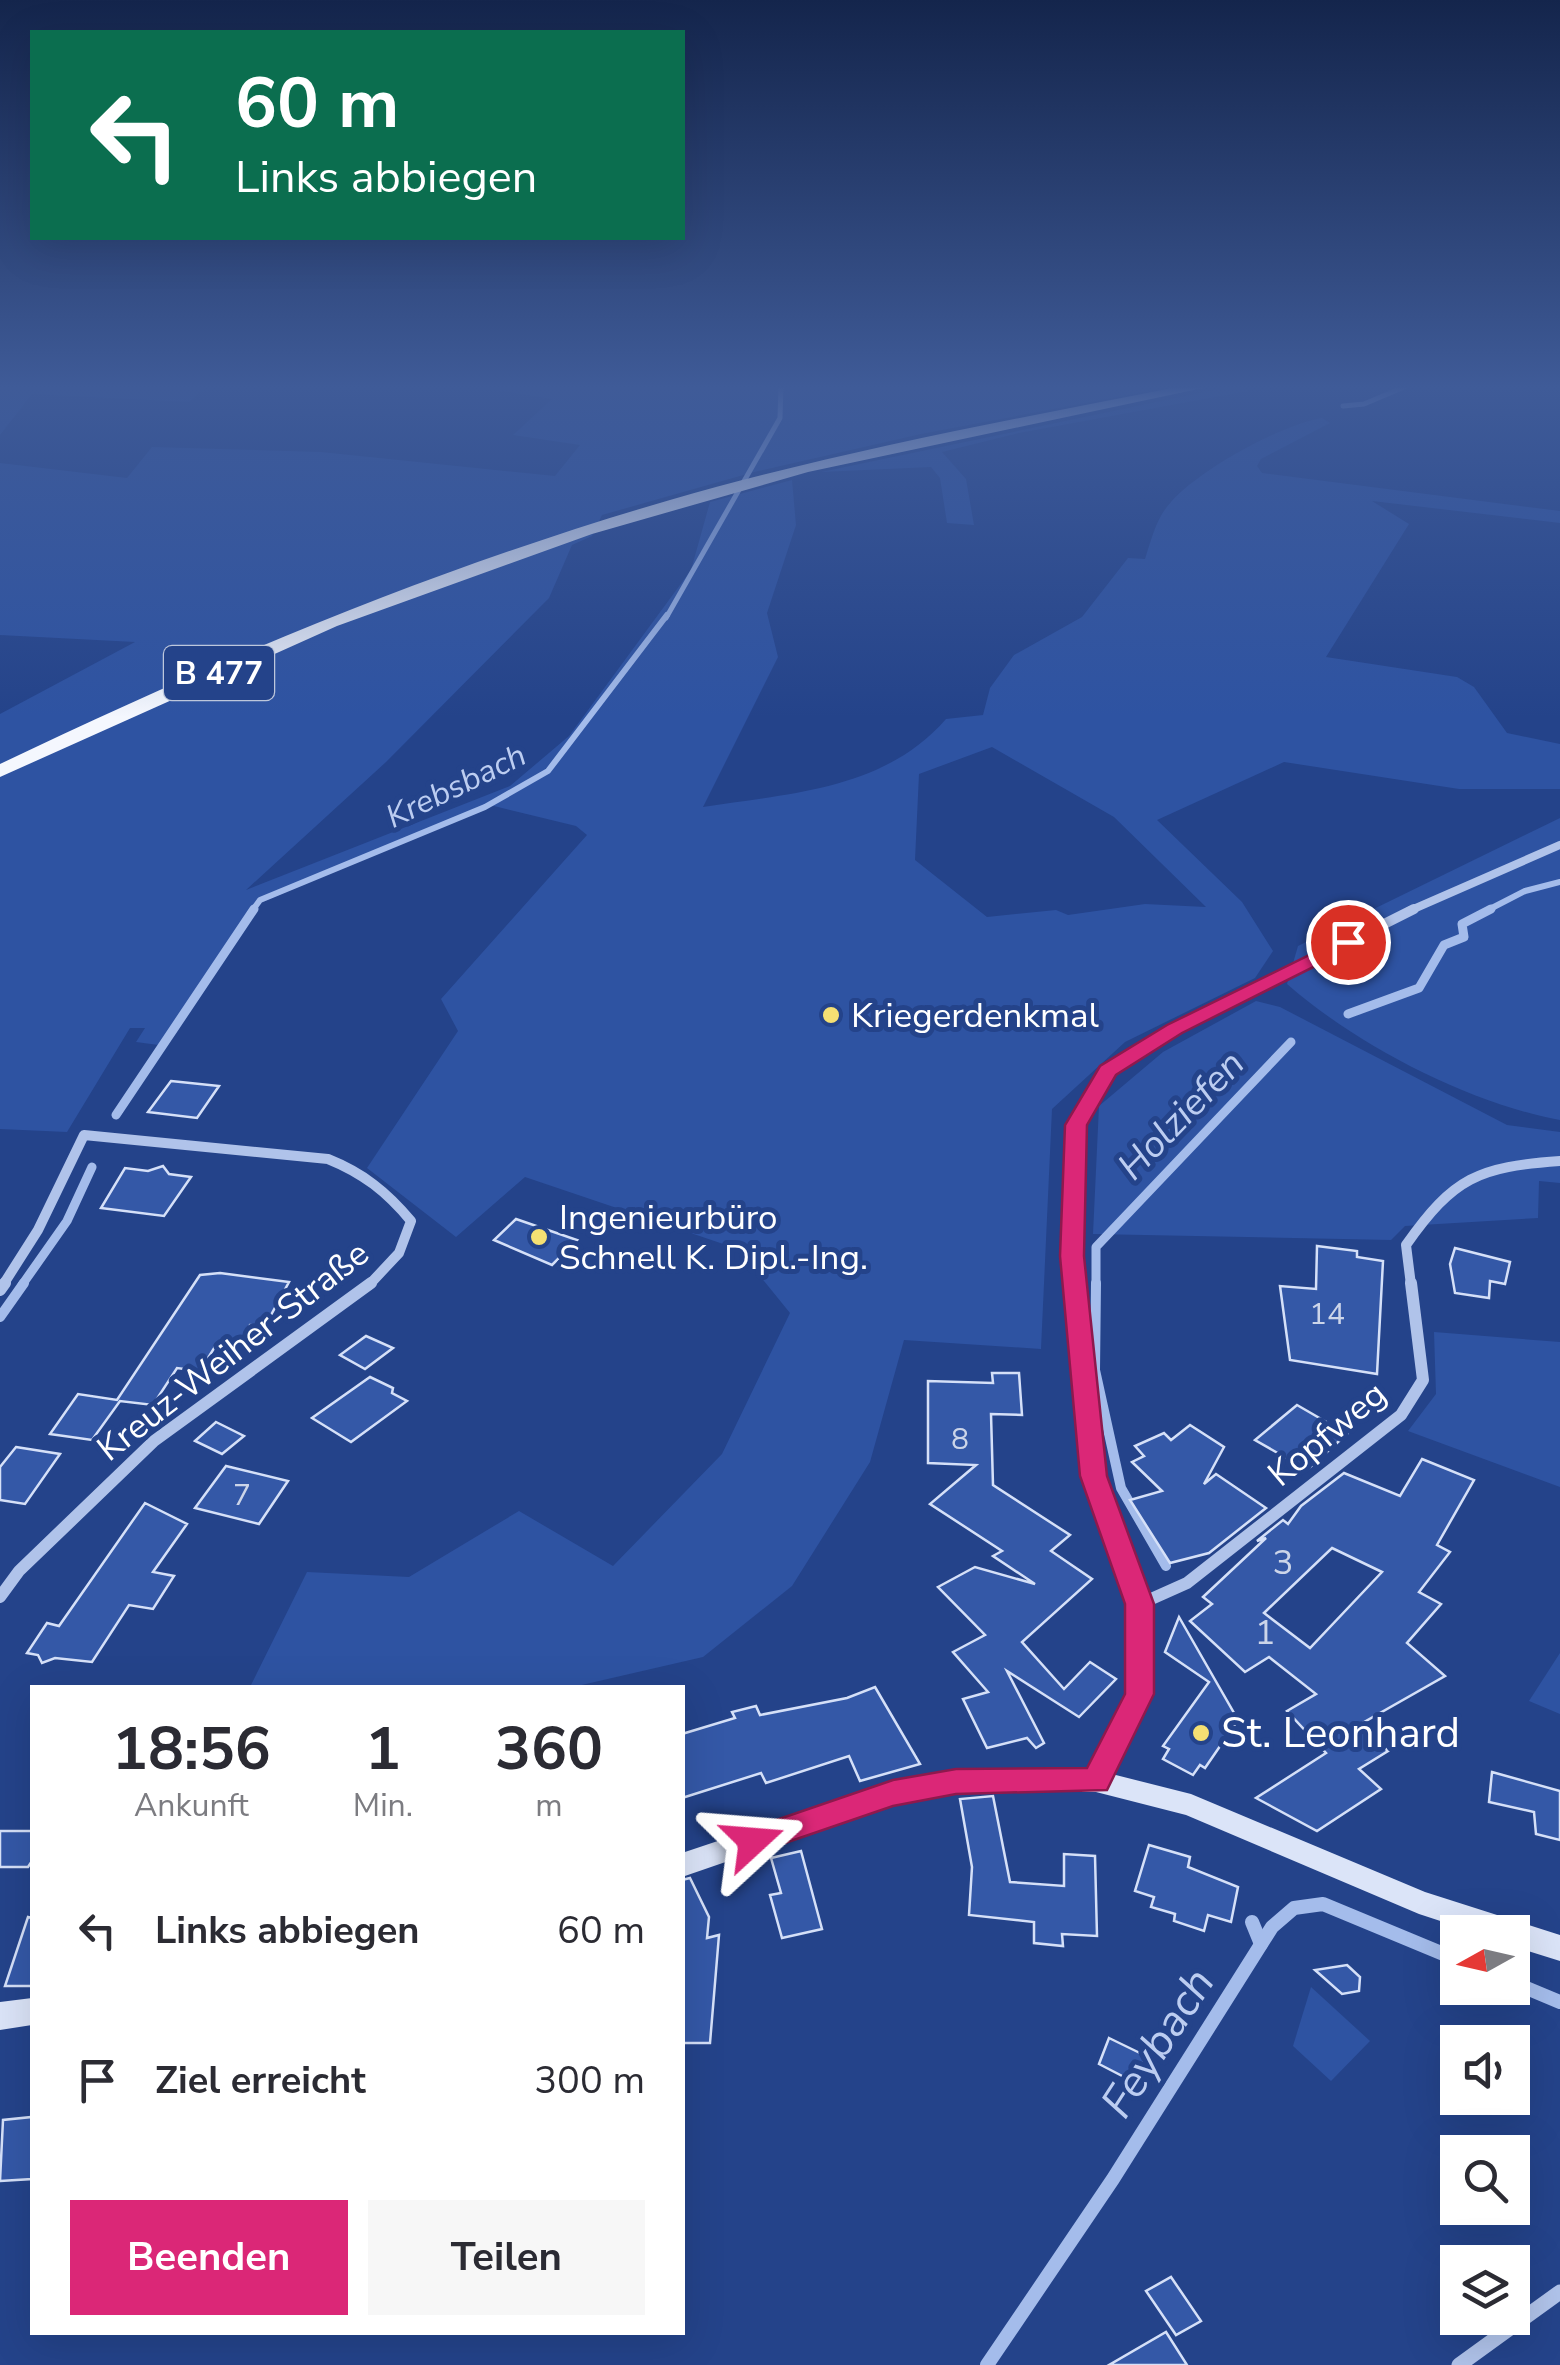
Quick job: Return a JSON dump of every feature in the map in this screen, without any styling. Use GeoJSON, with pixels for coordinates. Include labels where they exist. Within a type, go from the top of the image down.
{"type":"FeatureCollection","features":[{"type":"Feature","properties":{"kind":"main road","name":"B 477"},"geometry":{"type":"LineString","coordinates":[[0,771],[199,681],[441,581],[660,508],[710,495]]}},
{"type":"Feature","properties":{"kind":"main road"},"geometry":{"type":"LineString","coordinates":[[685,1864],[893,1793],[972,1780],[1096,1781],[1191,1805],[1458,1915]]}},
{"type":"Feature","properties":{"kind":"main road"},"geometry":{"type":"LineString","coordinates":[[1530,1939],[1560,1948]]}},
{"type":"Feature","properties":{"kind":"main road"},"geometry":{"type":"LineString","coordinates":[[0,2016],[30,2012]]}},
{"type":"Feature","properties":{"kind":"street"},"geometry":{"type":"LineString","coordinates":[[1096,1781],[1140,1694],[1140,1604],[1093,1476],[1072,1256],[1080,1112],[1108,1071],[1175,1029],[1440,895],[1560,845]]}},
{"type":"Feature","properties":{"kind":"street","name":"Kreuz-Weiher-Straße"},"geometry":{"type":"LineString","coordinates":[[0,1290],[38,1230],[84,1136],[328,1158],[364,1172],[388,1191],[412,1221],[400,1253],[362,1290],[154,1441],[19,1571],[0,1597]]}},
{"type":"Feature","properties":{"kind":"street","name":"Kopfweg"},"geometry":{"type":"LineString","coordinates":[[1140,1604],[1187,1584],[1402,1415],[1423,1380],[1406,1245],[1442,1192],[1490,1166],[1560,1161]]}},
{"type":"Feature","properties":{"kind":"street"},"geometry":{"type":"LineString","coordinates":[[1459,2365],[1560,2292]]}},
{"type":"Feature","properties":{"kind":"shaded area"},"geometry":{"type":"Polygon","coordinates":[[[0,495],[671,495],[602,515],[592,536],[572,545],[549,598],[386,762],[246,890],[510,786],[569,736],[691,570],[710,502],[735,495],[793,495],[796,525],[767,613],[778,657],[703,807],[802,792],[865,774],[921,743],[946,719],[983,715],[990,688],[1014,655],[1082,617],[1128,558],[1145,559],[1162,515],[1178,495],[1437,495],[1560,511],[1560,523],[1372,501],[1409,524],[1326,657],[1457,677],[1474,687],[1507,733],[1560,744],[1560,789],[1459,789],[1284,762],[1157,820],[1242,902],[1273,951],[1255,978],[1125,1042],[1052,1109],[1041,1349],[904,1340],[870,1462],[792,1586],[703,1657],[582,1685],[251,1685],[307,1572],[409,1577],[519,1511],[613,1566],[722,1454],[790,1313],[738,1249],[525,1177],[456,1237],[367,1168],[458,1031],[441,999],[587,835],[576,826],[490,805],[258,904],[166,1046],[136,1042],[145,1028],[130,1028],[67,1132],[0,1129],[0,714],[135,642],[0,635],[0,495]],[[992,747],[919,774],[915,860],[987,917],[1056,910],[1068,915],[1145,904],[1206,907],[1114,817],[992,747]]]}},
{"type":"Feature","properties":{"kind":"shaded area"},"geometry":{"type":"Polygon","coordinates":[[[943,495],[969,495],[974,525],[947,523],[943,495]]]}},
{"type":"Feature","properties":{"kind":"shaded area"},"geometry":{"type":"Polygon","coordinates":[[[1560,818],[1560,1120],[1489,1100],[1416,1069],[1347,1029],[1287,984],[1298,946],[1560,818]]]}},
{"type":"Feature","properties":{"kind":"shaded area"},"geometry":{"type":"Polygon","coordinates":[[[1256,1001],[1280,1007],[1507,1125],[1560,1132],[1560,1183],[1539,1181],[1538,1218],[1405,1226],[1391,1240],[1093,1234],[1099,1106],[1163,1052],[1256,1001]]]}},
{"type":"Feature","properties":{"kind":"shaded area"},"geometry":{"type":"Polygon","coordinates":[[[1434,1332],[1560,1342],[1560,1487],[1408,1431],[1436,1394],[1434,1332]]]}},
{"type":"Feature","properties":{"kind":"shaded area"},"geometry":{"type":"Polygon","coordinates":[[[1560,1653],[1560,1714],[1529,1701],[1560,1653]]]}},
{"type":"Feature","properties":{"kind":"shaded area"},"geometry":{"type":"Polygon","coordinates":[[[1311,1987],[1370,2041],[1331,2081],[1293,2046],[1311,1987]]]}},
{"type":"Feature","properties":{"kind":"building"},"geometry":{"type":"Polygon","coordinates":[[[171,1081],[219,1086],[197,1118],[148,1112],[171,1081]]]}},
{"type":"Feature","properties":{"kind":"building"},"geometry":{"type":"Polygon","coordinates":[[[163,1166],[169,1174],[191,1177],[164,1216],[101,1208],[125,1168],[148,1171],[163,1166]]]}},
{"type":"Feature","properties":{"kind":"building"},"geometry":{"type":"Polygon","coordinates":[[[516,1219],[577,1240],[552,1265],[494,1240],[516,1219]]]}},
{"type":"Feature","properties":{"kind":"building"},"geometry":{"type":"Polygon","coordinates":[[[1317,1246],[1357,1251],[1357,1257],[1383,1261],[1377,1374],[1290,1360],[1280,1286],[1316,1289],[1317,1246]]]}},
{"type":"Feature","properties":{"kind":"building"},"geometry":{"type":"Polygon","coordinates":[[[1455,1248],[1510,1262],[1505,1284],[1490,1281],[1489,1298],[1455,1293],[1450,1264],[1455,1248]]]}},
{"type":"Feature","properties":{"kind":"building"},"geometry":{"type":"Polygon","coordinates":[[[220,1273],[289,1282],[265,1326],[250,1325],[237,1348],[216,1345],[200,1371],[177,1368],[153,1405],[120,1401],[92,1440],[50,1434],[78,1394],[117,1400],[200,1275],[220,1273]]]}},
{"type":"Feature","properties":{"kind":"building"},"geometry":{"type":"Polygon","coordinates":[[[366,1336],[393,1348],[365,1369],[340,1355],[366,1336]]]}},
{"type":"Feature","properties":{"kind":"building"},"geometry":{"type":"Polygon","coordinates":[[[992,1373],[1019,1373],[1022,1415],[991,1414],[993,1485],[1070,1535],[1051,1551],[1092,1579],[1022,1642],[1064,1689],[1090,1662],[1116,1679],[1079,1717],[1007,1671],[1044,1743],[1036,1748],[1027,1738],[987,1748],[963,1699],[988,1692],[953,1652],[985,1635],[938,1587],[975,1567],[1035,1584],[993,1556],[1002,1551],[930,1504],[976,1465],[928,1463],[928,1381],[993,1383],[992,1373]]]}},
{"type":"Feature","properties":{"kind":"building"},"geometry":{"type":"Polygon","coordinates":[[[370,1377],[393,1388],[392,1393],[407,1401],[351,1442],[312,1418],[370,1377]]]}},
{"type":"Feature","properties":{"kind":"building"},"geometry":{"type":"Polygon","coordinates":[[[1297,1405],[1347,1434],[1307,1470],[1255,1440],[1297,1405]]]}},
{"type":"Feature","properties":{"kind":"building"},"geometry":{"type":"Polygon","coordinates":[[[216,1422],[244,1436],[222,1454],[195,1441],[216,1422]]]}},
{"type":"Feature","properties":{"kind":"building"},"geometry":{"type":"Polygon","coordinates":[[[1190,1425],[1224,1447],[1204,1484],[1216,1474],[1266,1508],[1209,1553],[1170,1563],[1130,1500],[1162,1491],[1132,1462],[1144,1456],[1135,1446],[1164,1433],[1171,1440],[1190,1425]]]}},
{"type":"Feature","properties":{"kind":"building"},"geometry":{"type":"Polygon","coordinates":[[[16,1447],[60,1454],[25,1504],[0,1500],[0,1467],[16,1447]]]}},
{"type":"Feature","properties":{"kind":"building"},"geometry":{"type":"Polygon","coordinates":[[[1422,1459],[1474,1480],[1437,1545],[1450,1552],[1419,1592],[1441,1604],[1407,1643],[1445,1676],[1359,1725],[1388,1751],[1359,1769],[1381,1789],[1317,1831],[1256,1798],[1326,1753],[1287,1711],[1316,1694],[1269,1657],[1245,1672],[1190,1621],[1212,1604],[1203,1597],[1266,1538],[1257,1541],[1283,1520],[1288,1524],[1301,1506],[1344,1473],[1400,1496],[1422,1459]],[[1332,1548],[1264,1613],[1310,1648],[1382,1572],[1332,1548]]]}},
{"type":"Feature","properties":{"kind":"building"},"geometry":{"type":"Polygon","coordinates":[[[226,1466],[288,1481],[259,1524],[195,1508],[226,1466]]]}},
{"type":"Feature","properties":{"kind":"building"},"geometry":{"type":"Polygon","coordinates":[[[145,1503],[187,1524],[153,1572],[174,1576],[153,1609],[129,1605],[92,1662],[55,1658],[42,1663],[38,1655],[27,1653],[47,1623],[59,1626],[145,1503]]]}},
{"type":"Feature","properties":{"kind":"building","name":"St. Leonhard"},"geometry":{"type":"Polygon","coordinates":[[[1179,1617],[1238,1720],[1205,1768],[1200,1765],[1193,1775],[1163,1759],[1169,1749],[1163,1746],[1209,1682],[1165,1652],[1179,1617]]]}},
{"type":"Feature","properties":{"kind":"building"},"geometry":{"type":"Polygon","coordinates":[[[875,1687],[920,1764],[860,1781],[849,1756],[766,1783],[761,1773],[685,1797],[685,1733],[735,1718],[732,1712],[756,1706],[760,1715],[847,1698],[875,1687]]]}},
{"type":"Feature","properties":{"kind":"building"},"geometry":{"type":"Polygon","coordinates":[[[1492,1772],[1560,1791],[1560,1840],[1536,1834],[1534,1812],[1489,1802],[1492,1772]]]}},
{"type":"Feature","properties":{"kind":"building"},"geometry":{"type":"Polygon","coordinates":[[[993,1796],[1010,1882],[1064,1886],[1064,1854],[1095,1856],[1097,1936],[1062,1934],[1063,1946],[1034,1943],[1034,1922],[969,1915],[972,1867],[960,1799],[993,1796]]]}},
{"type":"Feature","properties":{"kind":"building"},"geometry":{"type":"Polygon","coordinates":[[[0,1831],[30,1831],[28,1867],[0,1867],[0,1831]]]}},
{"type":"Feature","properties":{"kind":"building"},"geometry":{"type":"Polygon","coordinates":[[[1149,1845],[1190,1857],[1188,1867],[1238,1887],[1231,1922],[1208,1915],[1204,1931],[1174,1921],[1175,1914],[1151,1907],[1154,1897],[1135,1891],[1149,1845]]]}},
{"type":"Feature","properties":{"kind":"building"},"geometry":{"type":"Polygon","coordinates":[[[801,1851],[822,1929],[782,1938],[770,1895],[781,1893],[771,1858],[801,1851]]]}},
{"type":"Feature","properties":{"kind":"building"},"geometry":{"type":"Polygon","coordinates":[[[690,1878],[709,1917],[707,1938],[719,1935],[710,2043],[685,2043],[685,1879],[690,1878]]]}},
{"type":"Feature","properties":{"kind":"building"},"geometry":{"type":"Polygon","coordinates":[[[28,1917],[30,1918],[30,1986],[5,1986],[28,1917]]]}},
{"type":"Feature","properties":{"kind":"building"},"geometry":{"type":"Polygon","coordinates":[[[1347,1965],[1360,1977],[1359,1991],[1342,1994],[1315,1970],[1347,1965]]]}},
{"type":"Feature","properties":{"kind":"building"},"geometry":{"type":"Polygon","coordinates":[[[1109,2038],[1146,2056],[1134,2082],[1099,2064],[1109,2038]]]}},
{"type":"Feature","properties":{"kind":"building"},"geometry":{"type":"Polygon","coordinates":[[[30,2117],[30,2179],[0,2181],[3,2120],[30,2117]]]}},
{"type":"Feature","properties":{"kind":"building"},"geometry":{"type":"Polygon","coordinates":[[[1171,2277],[1201,2321],[1176,2335],[1146,2291],[1171,2277]]]}},
{"type":"Feature","properties":{"kind":"building"},"geometry":{"type":"Polygon","coordinates":[[[1166,2332],[1187,2365],[1109,2365],[1166,2332]]]}},
{"type":"Feature","properties":{"kind":"waterway","name":"Krebsbach"},"geometry":{"type":"LineString","coordinates":[[666,618],[736,495]]}},
{"type":"Feature","properties":{"kind":"waterway","name":"Krebsbach"},"geometry":{"type":"LineString","coordinates":[[252,911],[260,900],[485,807],[548,771],[667,615]]}},
{"type":"Feature","properties":{"kind":"waterway","name":"Holziefen"},"geometry":{"type":"LineString","coordinates":[[1486,911],[1525,891],[1560,882]]}},
{"type":"Feature","properties":{"kind":"waterway","name":"Krebsbach"},"geometry":{"type":"LineString","coordinates":[[116,1115],[254,909]]}},
{"type":"Feature","properties":{"kind":"waterway","name":"Holziefen"},"geometry":{"type":"LineString","coordinates":[[1348,1014],[1419,988],[1444,945],[1464,937],[1462,924],[1491,909]]}},
{"type":"Feature","properties":{"kind":"waterway","name":"Holziefen"},"geometry":{"type":"LineString","coordinates":[[1096,1283],[1096,1247],[1291,1042]]}},
{"type":"Feature","properties":{"kind":"waterway","name":"Krebsbach"},"geometry":{"type":"LineString","coordinates":[[22,1285],[67,1221],[92,1167]]}},
{"type":"Feature","properties":{"kind":"waterway","name":"Krebsbach"},"geometry":{"type":"LineString","coordinates":[[0,1317],[24,1283]]}},
{"type":"Feature","properties":{"kind":"waterway","name":"Holziefen"},"geometry":{"type":"LineString","coordinates":[[1096,1283],[1095,1370],[1121,1488],[1166,1566]]}},
{"type":"Feature","properties":{"kind":"waterway","name":"Feybach"},"geometry":{"type":"LineString","coordinates":[[987,2365],[1113,2179],[1272,1927],[1294,1908],[1323,1904],[1440,1953]]}},
{"type":"Feature","properties":{"kind":"waterway","name":"Holziefen"},"geometry":{"type":"LineString","coordinates":[[1252,1922],[1261,1944]]}},
{"type":"Feature","properties":{"kind":"waterway","name":"Feybach"},"geometry":{"type":"LineString","coordinates":[[1530,1990],[1560,2002]]}},
{"type":"Feature","properties":{"kind":"place","name":"Kriegerdenkmal"},"geometry":{"type":"Point","coordinates":[831,1015]}},
{"type":"Feature","properties":{"kind":"place","name":"Ingenieurbüro Schnell K. Dipl.-Ing."},"geometry":{"type":"Point","coordinates":[539,1237]}},
{"type":"Feature","properties":{"kind":"place","name":"St. Leonhard"},"geometry":{"type":"Point","coordinates":[1201,1733]}},
{"type":"Feature","properties":{"kind":"route"},"geometry":{"type":"LineString","coordinates":[[753,1841],[893,1793],[956,1781],[1096,1781],[1140,1694],[1140,1604],[1093,1476],[1072,1256],[1076,1125],[1080,1112],[1108,1071],[1175,1029],[1348,942]]}}]}
